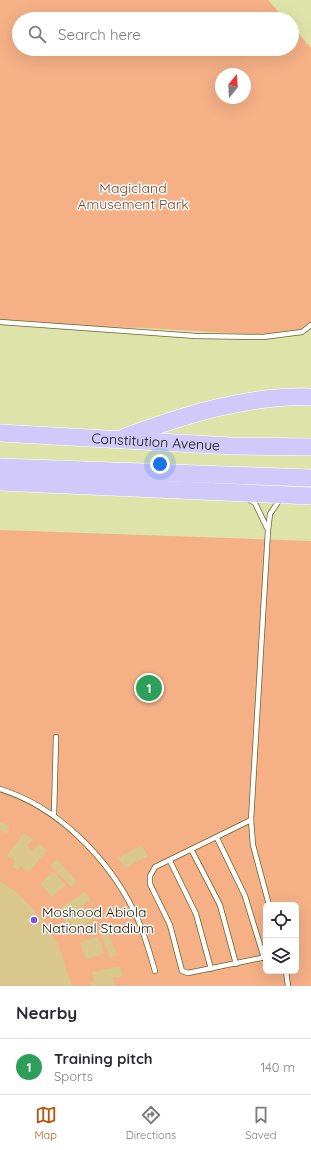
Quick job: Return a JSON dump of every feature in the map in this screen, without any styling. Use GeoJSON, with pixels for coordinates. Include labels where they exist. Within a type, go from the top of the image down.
{"type":"FeatureCollection","features":[{"type":"Feature","properties":{"kind":"highway"},"geometry":{"type":"LineString","coordinates":[[119,440],[166,422],[205,410],[303,396]]}},
{"type":"Feature","properties":{"kind":"highway","name":"Constitution Avenue"},"geometry":{"type":"LineString","coordinates":[[0,433],[231,446],[311,447]]}},
{"type":"Feature","properties":{"kind":"highway"},"geometry":{"type":"LineString","coordinates":[[0,467],[311,478]]}},
{"type":"Feature","properties":{"kind":"highway"},"geometry":{"type":"LineString","coordinates":[[0,482],[311,496]]}},
{"type":"Feature","properties":{"kind":"lane"},"geometry":{"type":"LineString","coordinates":[[0,322],[189,335],[263,338],[302,332],[311,326]]}},
{"type":"Feature","properties":{"kind":"lane"},"geometry":{"type":"LineString","coordinates":[[236,492],[255,503],[268,530]]}},
{"type":"Feature","properties":{"kind":"lane"},"geometry":{"type":"LineString","coordinates":[[268,902],[253,845],[251,820],[268,530],[270,514],[287,495]]}},
{"type":"Feature","properties":{"kind":"lane"},"geometry":{"type":"LineString","coordinates":[[54,815],[56,736]]}},
{"type":"Feature","properties":{"kind":"lane"},"geometry":{"type":"LineString","coordinates":[[0,789],[27,799],[54,815],[90,849],[122,890],[134,911],[145,937],[155,972]]}},
{"type":"Feature","properties":{"kind":"lane"},"geometry":{"type":"LineString","coordinates":[[251,820],[192,851],[155,867],[150,876],[150,884],[170,925],[182,971],[188,973],[263,957]]}},
{"type":"Feature","properties":{"kind":"lane"},"geometry":{"type":"LineString","coordinates":[[217,838],[245,896],[263,951]]}},
{"type":"Feature","properties":{"kind":"lane"},"geometry":{"type":"LineString","coordinates":[[192,851],[220,905],[236,964]]}},
{"type":"Feature","properties":{"kind":"lane"},"geometry":{"type":"LineString","coordinates":[[170,861],[196,914],[211,969]]}},
{"type":"Feature","properties":{"kind":"lane"},"geometry":{"type":"LineString","coordinates":[[286,974],[288,986]]}},
{"type":"Feature","properties":{"kind":"green space","name":"Magicland Amusement Park"},"geometry":{"type":"Polygon","coordinates":[[[0,0],[268,0],[279,12],[12,12],[12,56],[299,56],[299,34],[311,48],[311,329],[260,335],[145,328],[0,325],[0,0]]]}},
{"type":"Feature","properties":{"kind":"green space"},"geometry":{"type":"Polygon","coordinates":[[[0,530],[311,541],[311,986],[0,986],[0,530]]]}},
{"type":"Feature","properties":{"kind":"building"},"geometry":{"type":"Polygon","coordinates":[[[0,822],[10,826],[7,834],[0,831],[0,822]]]}},
{"type":"Feature","properties":{"kind":"building"},"geometry":{"type":"Polygon","coordinates":[[[24,833],[33,839],[27,846],[33,851],[39,843],[47,850],[29,872],[21,866],[18,870],[12,866],[15,862],[7,855],[24,833]]]}},
{"type":"Feature","properties":{"kind":"building"},"geometry":{"type":"Polygon","coordinates":[[[141,845],[148,856],[125,868],[118,858],[141,845]]]}},
{"type":"Feature","properties":{"kind":"building"},"geometry":{"type":"Polygon","coordinates":[[[57,859],[77,881],[71,887],[50,865],[57,859]]]}},
{"type":"Feature","properties":{"kind":"building"},"geometry":{"type":"Polygon","coordinates":[[[53,872],[66,885],[52,897],[40,884],[53,872]]]}},
{"type":"Feature","properties":{"kind":"building","name":"Moshood Abiola National Stadium"},"geometry":{"type":"Polygon","coordinates":[[[0,881],[20,895],[42,919],[59,946],[72,986],[0,986],[0,881]]]}},
{"type":"Feature","properties":{"kind":"building"},"geometry":{"type":"Polygon","coordinates":[[[85,892],[91,900],[83,905],[87,912],[95,906],[101,915],[77,931],[71,922],[67,925],[63,919],[67,916],[61,907],[85,892]]]}},
{"type":"Feature","properties":{"kind":"building"},"geometry":{"type":"Polygon","coordinates":[[[106,927],[117,955],[110,958],[99,930],[106,927]]]}},
{"type":"Feature","properties":{"kind":"building"},"geometry":{"type":"Polygon","coordinates":[[[98,936],[104,953],[86,960],[80,943],[98,936]]]}},
{"type":"Feature","properties":{"kind":"building"},"geometry":{"type":"Polygon","coordinates":[[[120,966],[123,976],[113,978],[115,986],[90,986],[89,983],[94,982],[92,972],[120,966]]]}},
{"type":"Feature","properties":{"kind":"place","name":"Training pitch"},"geometry":{"type":"Point","coordinates":[149,688]}},
{"type":"Feature","properties":{"kind":"place","name":"Moshood Abiola National Stadium"},"geometry":{"type":"Point","coordinates":[34,920]}}]}
